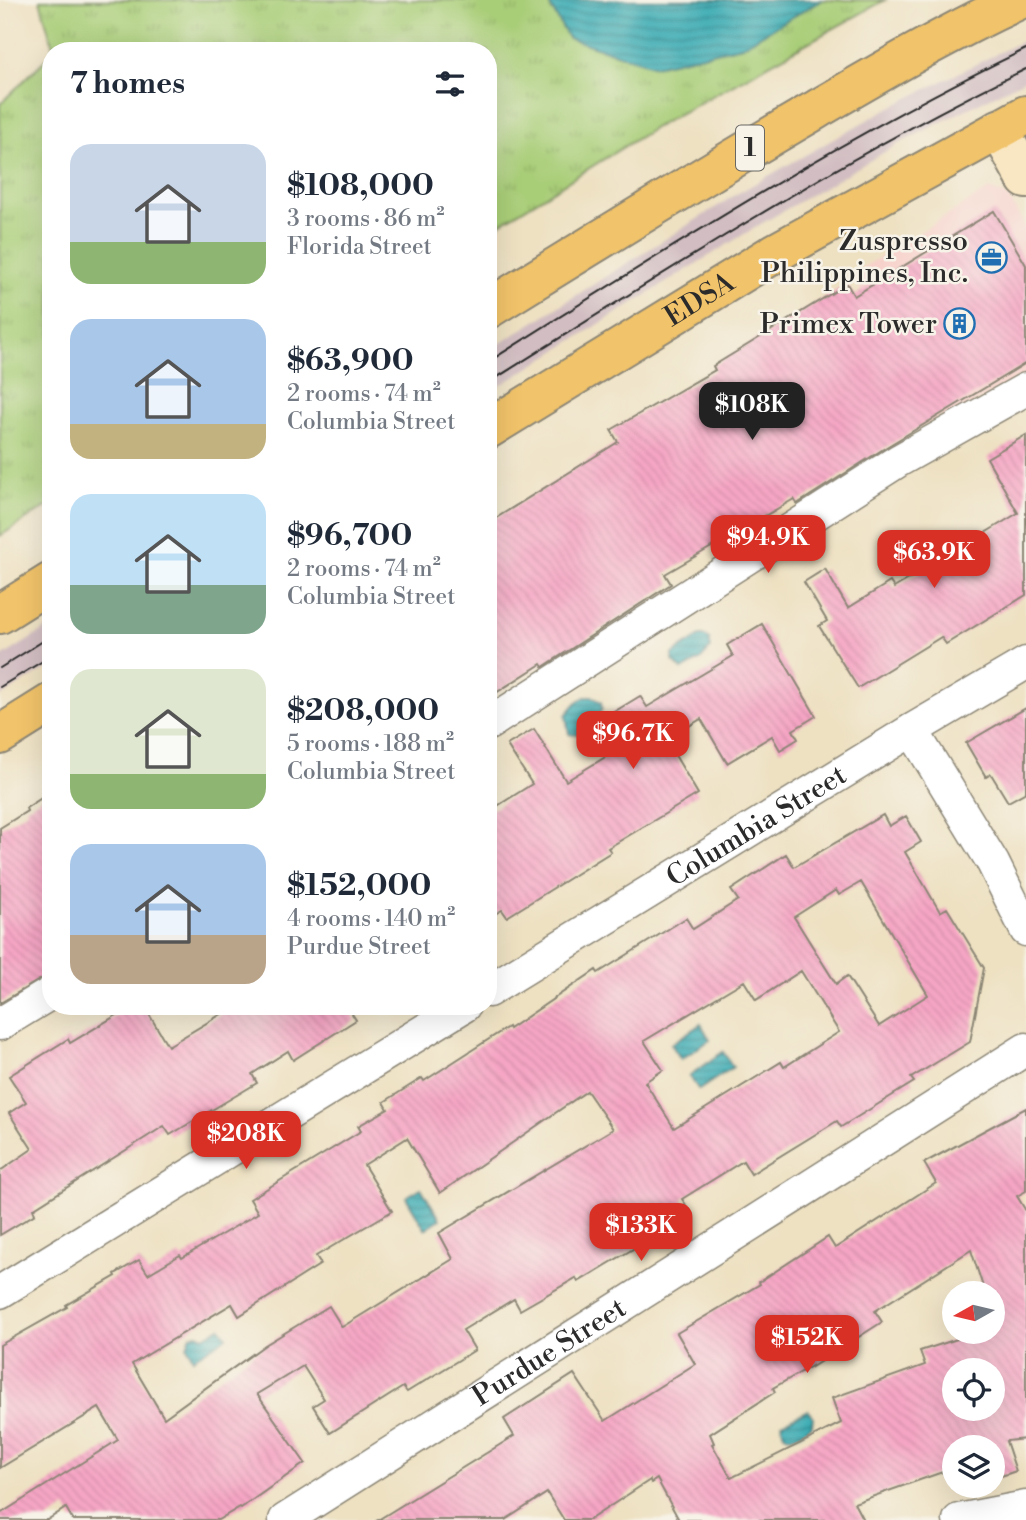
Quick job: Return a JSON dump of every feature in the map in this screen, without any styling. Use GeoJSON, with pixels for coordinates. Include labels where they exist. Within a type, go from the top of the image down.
{"type":"FeatureCollection","features":[{"type":"Feature","properties":{"kind":"highway","name":"1"},"geometry":{"type":"LineString","coordinates":[[497,303],[695,180],[859,85],[1019,0]]}},
{"type":"Feature","properties":{"kind":"highway","name":"EDSA"},"geometry":{"type":"LineString","coordinates":[[497,423],[775,253],[1012,122]]}},
{"type":"Feature","properties":{"kind":"highway"},"geometry":{"type":"LineString","coordinates":[[0,614],[42,588]]}},
{"type":"Feature","properties":{"kind":"highway"},"geometry":{"type":"LineString","coordinates":[[0,735],[42,709]]}},
{"type":"Feature","properties":{"kind":"street"},"geometry":{"type":"LineString","coordinates":[[1012,122],[1026,179]]}},
{"type":"Feature","properties":{"kind":"street"},"geometry":{"type":"LineString","coordinates":[[497,718],[898,461],[1026,389]]}},
{"type":"Feature","properties":{"kind":"street","name":"Columbia Street"},"geometry":{"type":"LineString","coordinates":[[497,985],[912,730],[1026,663]]}},
{"type":"Feature","properties":{"kind":"street"},"geometry":{"type":"LineString","coordinates":[[912,730],[993,863],[1026,930]]}},
{"type":"Feature","properties":{"kind":"street"},"geometry":{"type":"LineString","coordinates":[[0,1024],[42,998]]}},
{"type":"Feature","properties":{"kind":"street"},"geometry":{"type":"LineString","coordinates":[[0,1292],[449,1015]]}},
{"type":"Feature","properties":{"kind":"street","name":"Purdue Street"},"geometry":{"type":"LineString","coordinates":[[285,1520],[1026,1049]]}},
{"type":"Feature","properties":{"kind":"street"},"geometry":{"type":"LineString","coordinates":[[959,1520],[1026,1507]]}},
{"type":"Feature","properties":{"kind":"shaded area"},"geometry":{"type":"Polygon","coordinates":[[[1026,39],[1026,79],[900,143],[759,225],[497,387],[497,345],[740,192],[883,111],[1026,39]]]}},
{"type":"Feature","properties":{"kind":"shaded area","name":"Primex Tower"},"geometry":{"type":"Polygon","coordinates":[[[989,189],[1009,197],[1026,229],[1026,374],[944,420],[851,275],[989,189]]]}},
{"type":"Feature","properties":{"kind":"shaded area"},"geometry":{"type":"Polygon","coordinates":[[[42,632],[42,671],[0,697],[0,658],[42,632]]]}},
{"type":"Feature","properties":{"kind":"green space"},"geometry":{"type":"Polygon","coordinates":[[[40,0],[885,0],[654,128],[497,225],[497,42],[52,42],[40,0]]]}},
{"type":"Feature","properties":{"kind":"green space"},"geometry":{"type":"Polygon","coordinates":[[[42,63],[42,510],[0,536],[0,104],[42,63]]]}},
{"type":"Feature","properties":{"kind":"water"},"geometry":{"type":"Polygon","coordinates":[[[547,0],[822,0],[742,46],[655,66],[568,38],[547,0]]]}},
{"type":"Feature","properties":{"kind":"water"},"geometry":{"type":"Polygon","coordinates":[[[700,636],[709,639],[711,648],[700,660],[682,670],[673,661],[673,654],[700,636]]]}},
{"type":"Feature","properties":{"kind":"water"},"geometry":{"type":"Polygon","coordinates":[[[585,697],[601,702],[602,709],[587,733],[569,734],[566,715],[585,697]]]}},
{"type":"Feature","properties":{"kind":"water"},"geometry":{"type":"Polygon","coordinates":[[[701,1024],[710,1040],[681,1059],[671,1044],[701,1024]]]}},
{"type":"Feature","properties":{"kind":"water"},"geometry":{"type":"Polygon","coordinates":[[[723,1052],[733,1067],[699,1090],[689,1076],[723,1052]]]}},
{"type":"Feature","properties":{"kind":"water"},"geometry":{"type":"Polygon","coordinates":[[[421,1188],[440,1219],[425,1229],[406,1197],[421,1188]]]}},
{"type":"Feature","properties":{"kind":"water"},"geometry":{"type":"Polygon","coordinates":[[[220,1327],[227,1337],[193,1358],[187,1346],[191,1335],[204,1337],[220,1327]]]}},
{"type":"Feature","properties":{"kind":"water"},"geometry":{"type":"Polygon","coordinates":[[[808,1410],[813,1416],[812,1425],[793,1436],[785,1435],[782,1423],[808,1410]]]}},
{"type":"Feature","properties":{"kind":"building"},"geometry":{"type":"Polygon","coordinates":[[[994,211],[1026,265],[1026,363],[797,504],[794,499],[665,574],[671,584],[543,667],[541,664],[497,692],[497,517],[618,442],[611,430],[715,370],[713,366],[847,284],[854,296],[994,211]]]}},
{"type":"Feature","properties":{"kind":"building"},"geometry":{"type":"Polygon","coordinates":[[[1026,435],[1026,595],[946,644],[941,637],[858,688],[819,626],[827,621],[804,582],[825,569],[848,608],[890,582],[894,588],[1018,513],[987,458],[1026,435]]]}},
{"type":"Feature","properties":{"kind":"building"},"geometry":{"type":"Polygon","coordinates":[[[762,624],[816,716],[793,730],[798,739],[780,750],[772,736],[727,763],[701,719],[666,740],[698,794],[608,848],[611,852],[507,917],[502,910],[497,913],[497,806],[532,784],[507,745],[534,729],[566,781],[612,753],[594,724],[640,696],[647,707],[733,656],[727,645],[762,624]]]}},
{"type":"Feature","properties":{"kind":"building"},"geometry":{"type":"Polygon","coordinates":[[[1026,708],[1026,792],[1008,802],[991,774],[986,777],[966,743],[1026,708]]]}},
{"type":"Feature","properties":{"kind":"building"},"geometry":{"type":"Polygon","coordinates":[[[42,798],[42,978],[0,1003],[0,828],[27,811],[26,808],[42,798]]]}},
{"type":"Feature","properties":{"kind":"building"},"geometry":{"type":"Polygon","coordinates":[[[883,815],[889,826],[906,816],[921,842],[905,852],[940,912],[947,908],[984,968],[970,1042],[911,1078],[914,1082],[841,1127],[837,1121],[751,1174],[743,1161],[682,1199],[686,1205],[648,1229],[653,1237],[578,1282],[576,1278],[520,1310],[514,1299],[463,1330],[475,1350],[407,1392],[403,1387],[330,1433],[313,1406],[324,1399],[303,1366],[257,1394],[305,1463],[241,1508],[218,1520],[73,1520],[66,1508],[47,1520],[0,1520],[0,1514],[118,1440],[99,1408],[0,1468],[0,1345],[67,1307],[66,1305],[139,1260],[148,1274],[180,1255],[182,1258],[258,1213],[250,1199],[361,1131],[358,1126],[388,1109],[384,1102],[422,1078],[424,1081],[508,1027],[509,1029],[596,970],[598,973],[686,918],[693,929],[738,900],[731,890],[786,854],[794,867],[883,815]],[[861,882],[839,895],[836,890],[794,917],[836,984],[847,976],[879,1026],[928,995],[861,882]],[[801,971],[756,1000],[744,981],[644,1041],[663,1070],[645,1082],[674,1128],[781,1062],[784,1067],[839,1032],[801,971]],[[587,1091],[440,1193],[407,1138],[364,1165],[392,1211],[316,1256],[321,1264],[239,1316],[232,1304],[132,1364],[164,1418],[265,1345],[329,1306],[342,1327],[453,1259],[439,1233],[613,1129],[587,1091]]]}},
{"type":"Feature","properties":{"kind":"building"},"geometry":{"type":"Polygon","coordinates":[[[117,1015],[149,1015],[168,1046],[220,1015],[353,1015],[356,1020],[293,1060],[288,1051],[252,1074],[257,1083],[170,1135],[164,1126],[33,1209],[35,1214],[0,1235],[0,1171],[32,1149],[9,1113],[26,1102],[9,1076],[68,1039],[70,1043],[117,1015]]]}},
{"type":"Feature","properties":{"kind":"building"},"geometry":{"type":"Polygon","coordinates":[[[1026,1108],[1026,1191],[1017,1196],[1026,1211],[1026,1439],[1006,1441],[1016,1471],[1005,1475],[1005,1435],[942,1435],[942,1472],[854,1503],[863,1520],[679,1520],[657,1479],[651,1483],[650,1480],[589,1520],[564,1520],[547,1493],[505,1520],[378,1520],[514,1436],[504,1419],[574,1374],[605,1421],[695,1364],[677,1333],[760,1284],[759,1282],[828,1237],[835,1248],[936,1183],[924,1163],[1026,1108]],[[971,1250],[875,1311],[882,1322],[812,1367],[773,1388],[775,1392],[710,1434],[714,1443],[712,1444],[731,1478],[841,1423],[832,1398],[925,1365],[920,1351],[942,1344],[1005,1344],[1005,1281],[981,1281],[971,1250]]]}},
{"type":"Feature","properties":{"kind":"tram line"},"geometry":{"type":"LineString","coordinates":[[497,356],[820,158],[1026,49]]}},
{"type":"Feature","properties":{"kind":"tram line"},"geometry":{"type":"LineString","coordinates":[[497,377],[753,218],[888,141],[1026,69]]}},
{"type":"Feature","properties":{"kind":"tram line"},"geometry":{"type":"LineString","coordinates":[[0,668],[42,642]]}},
{"type":"Feature","properties":{"kind":"tram line"},"geometry":{"type":"LineString","coordinates":[[0,687],[42,661]]}},
{"type":"Feature","properties":{"kind":"place","name":"Zuspresso Philippines, Inc."},"geometry":{"type":"Point","coordinates":[991,257]}},
{"type":"Feature","properties":{"kind":"place","name":"Primex Tower"},"geometry":{"type":"Point","coordinates":[960,324]}}]}
